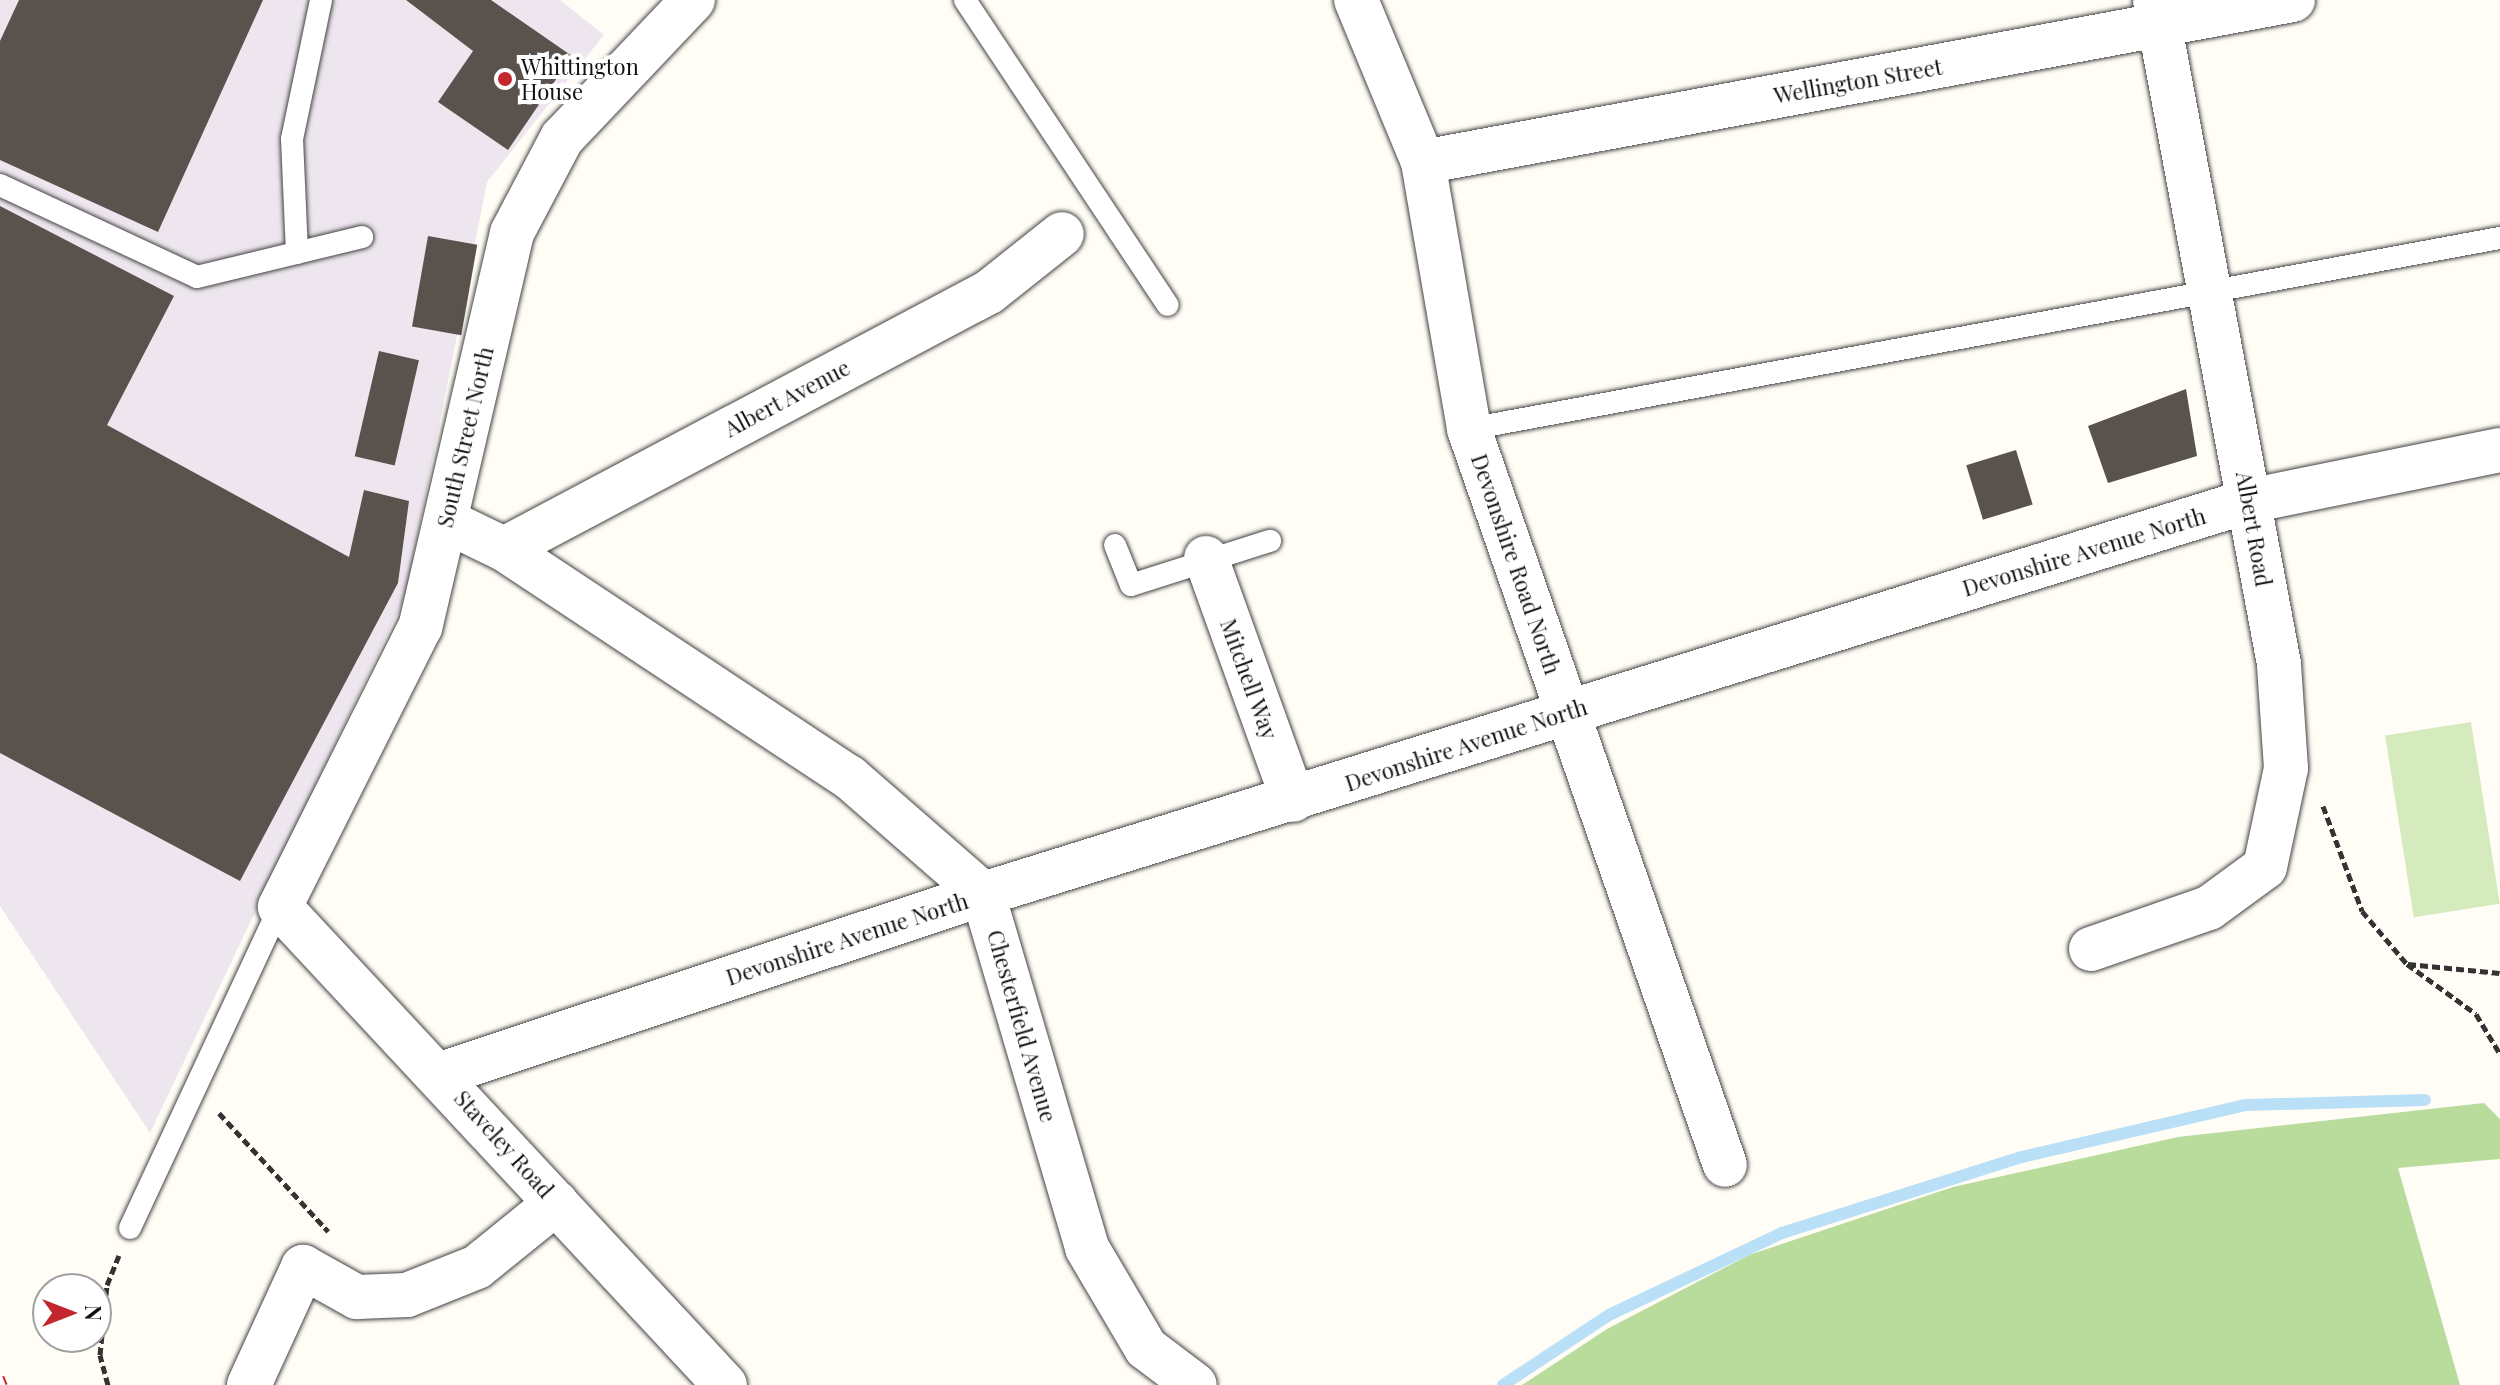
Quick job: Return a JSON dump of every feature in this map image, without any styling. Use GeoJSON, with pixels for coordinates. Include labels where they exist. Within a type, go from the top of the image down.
{"type":"FeatureCollection","features":[{"type":"Feature","properties":{"kind":"street","name":"South Street North"},"geometry":{"type":"LineString","coordinates":[[280,907],[420,627],[512,233],[562,138],[693,0]]}},
{"type":"Feature","properties":{"kind":"street","name":"Devonshire Road North"},"geometry":{"type":"LineString","coordinates":[[1356,0],[1423,162],[1469,429],[1725,1165]]}},
{"type":"Feature","properties":{"kind":"street","name":"Wellington Street"},"geometry":{"type":"LineString","coordinates":[[1423,162],[2158,13],[2293,0]]}},
{"type":"Feature","properties":{"kind":"street","name":"Albert Road"},"geometry":{"type":"LineString","coordinates":[[2091,949],[2209,908],[2265,867],[2286,768],[2279,664],[2158,13]]}},
{"type":"Feature","properties":{"kind":"street","name":"Albert Avenue"},"geometry":{"type":"LineString","coordinates":[[504,549],[989,292],[1062,234]]}},
{"type":"Feature","properties":{"kind":"street","name":"Devonshire Avenue North"},"geometry":{"type":"LineString","coordinates":[[441,1074],[983,894],[2249,501],[2500,450]]}},
{"type":"Feature","properties":{"kind":"street"},"geometry":{"type":"LineString","coordinates":[[446,521],[504,549],[849,777],[983,894]]}},
{"type":"Feature","properties":{"kind":"street","name":"Mitchell Way"},"geometry":{"type":"LineString","coordinates":[[1206,558],[1293,800]]}},
{"type":"Feature","properties":{"kind":"street","name":"Chesterfield Avenue"},"geometry":{"type":"LineString","coordinates":[[983,894],[1087,1248],[1146,1348],[1195,1385]]}},
{"type":"Feature","properties":{"kind":"street","name":"Staveley Road"},"geometry":{"type":"LineString","coordinates":[[280,907],[441,1074],[725,1385]]}},
{"type":"Feature","properties":{"kind":"street"},"geometry":{"type":"LineString","coordinates":[[249,1385],[303,1267],[357,1297],[407,1295],[477,1267],[556,1203]]}},
{"type":"Feature","properties":{"kind":"lane"},"geometry":{"type":"LineString","coordinates":[[297,253],[292,139],[321,0]]}},
{"type":"Feature","properties":{"kind":"lane"},"geometry":{"type":"LineString","coordinates":[[965,0],[1168,305]]}},
{"type":"Feature","properties":{"kind":"lane"},"geometry":{"type":"LineString","coordinates":[[0,185],[197,277],[362,237]]}},
{"type":"Feature","properties":{"kind":"lane"},"geometry":{"type":"LineString","coordinates":[[1469,429],[2500,238]]}},
{"type":"Feature","properties":{"kind":"lane"},"geometry":{"type":"LineString","coordinates":[[1115,545],[1131,585],[1206,558],[1270,541]]}},
{"type":"Feature","properties":{"kind":"lane"},"geometry":{"type":"LineString","coordinates":[[130,1228],[280,907]]}},
{"type":"Feature","properties":{"kind":"path"},"geometry":{"type":"LineString","coordinates":[[2286,768],[2330,813],[2362,911],[2407,964],[2476,1014],[2500,1054]]}},
{"type":"Feature","properties":{"kind":"path"},"geometry":{"type":"LineString","coordinates":[[2407,964],[2500,973]]}},
{"type":"Feature","properties":{"kind":"path"},"geometry":{"type":"LineString","coordinates":[[196,1089],[328,1227],[329,1281]]}},
{"type":"Feature","properties":{"kind":"path"},"geometry":{"type":"LineString","coordinates":[[108,1385],[100,1355],[107,1285],[130,1228]]}},
{"type":"Feature","properties":{"kind":"shaded area"},"geometry":{"type":"Polygon","coordinates":[[[0,0],[560,0],[604,35],[487,182],[406,595],[150,1133],[0,906],[0,0]]]}},
{"type":"Feature","properties":{"kind":"green space"},"geometry":{"type":"Polygon","coordinates":[[[2471,722],[2500,904],[2414,917],[2385,736],[2471,722]]]}},
{"type":"Feature","properties":{"kind":"green space"},"geometry":{"type":"Polygon","coordinates":[[[2484,1103],[2500,1119],[2500,1159],[2398,1168],[2460,1385],[1522,1385],[1607,1329],[1749,1255],[1953,1187],[2178,1137],[2484,1103]]]}},
{"type":"Feature","properties":{"kind":"building"},"geometry":{"type":"Polygon","coordinates":[[[19,0],[263,0],[158,232],[0,160],[0,41],[19,0]]]}},
{"type":"Feature","properties":{"kind":"building","name":"Whittington House"},"geometry":{"type":"Polygon","coordinates":[[[406,0],[491,0],[572,56],[508,150],[438,102],[473,51],[406,0]]]}},
{"type":"Feature","properties":{"kind":"building"},"geometry":{"type":"Polygon","coordinates":[[[0,206],[174,296],[107,425],[349,557],[364,490],[409,501],[398,583],[240,881],[0,753],[0,206]]]}},
{"type":"Feature","properties":{"kind":"building"},"geometry":{"type":"Polygon","coordinates":[[[428,236],[477,245],[461,335],[412,327],[428,236]]]}},
{"type":"Feature","properties":{"kind":"building"},"geometry":{"type":"Polygon","coordinates":[[[379,351],[419,360],[395,465],[355,456],[379,351]]]}},
{"type":"Feature","properties":{"kind":"building"},"geometry":{"type":"Polygon","coordinates":[[[2186,389],[2197,456],[2108,483],[2088,426],[2186,389]]]}},
{"type":"Feature","properties":{"kind":"building"},"geometry":{"type":"Polygon","coordinates":[[[2016,450],[2033,505],[1983,520],[1966,465],[2016,450]]]}},
{"type":"Feature","properties":{"kind":"waterway"},"geometry":{"type":"LineString","coordinates":[[1503,1385],[1609,1315],[1782,1233],[2022,1157],[2246,1105],[2425,1100]]}},
{"type":"Feature","properties":{"kind":"railway"},"geometry":{"type":"LineString","coordinates":[[0,1377],[3,1385]]}},
{"type":"Feature","properties":{"kind":"place","name":"Whittington House"},"geometry":{"type":"Point","coordinates":[505,79]}}]}
